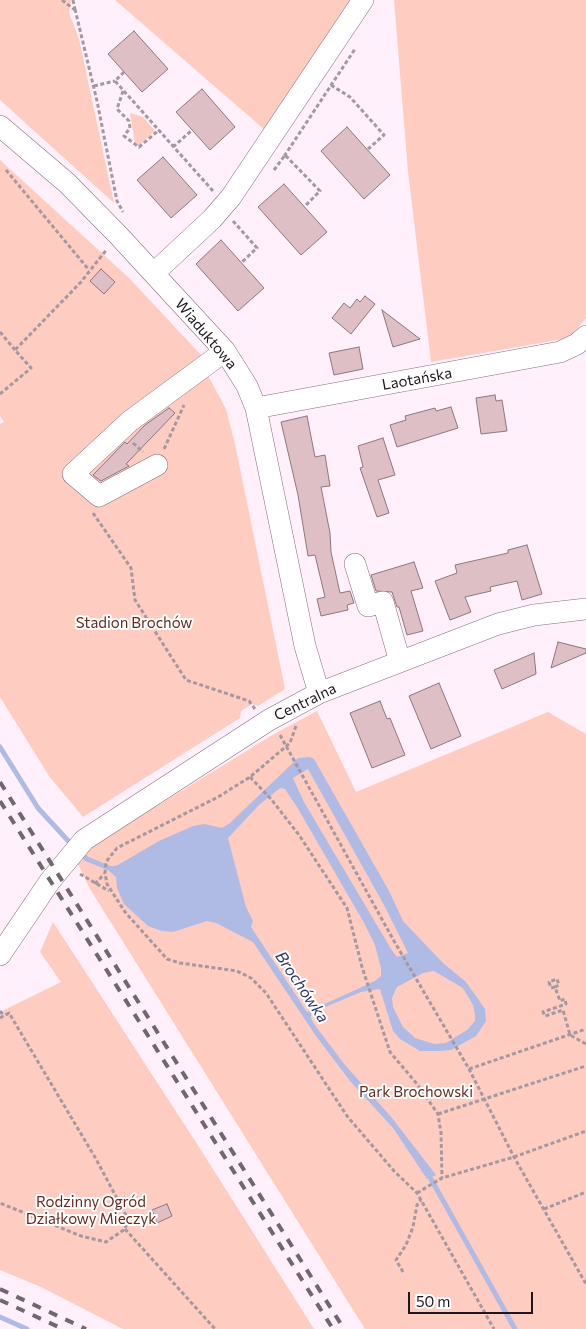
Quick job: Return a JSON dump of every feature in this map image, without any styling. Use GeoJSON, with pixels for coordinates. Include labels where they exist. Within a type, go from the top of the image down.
{"type":"FeatureCollection","features":[{"type":"Feature","properties":{"kind":"street"},"geometry":{"type":"LineString","coordinates":[[154,273],[224,206],[363,0]]}},
{"type":"Feature","properties":{"kind":"street","name":"Wiaduktowa"},"geometry":{"type":"LineString","coordinates":[[0,126],[67,183],[154,273],[224,351],[247,386],[256,408],[304,646],[320,694]]}},
{"type":"Feature","properties":{"kind":"street","name":"Laotańska"},"geometry":{"type":"LineString","coordinates":[[256,408],[560,352],[582,340]]}},
{"type":"Feature","properties":{"kind":"street"},"geometry":{"type":"LineString","coordinates":[[157,465],[99,496],[73,474],[120,430],[224,351]]}},
{"type":"Feature","properties":{"kind":"street"},"geometry":{"type":"LineString","coordinates":[[355,564],[368,606],[383,602],[400,662]]}},
{"type":"Feature","properties":{"kind":"street","name":"Centralna"},"geometry":{"type":"LineString","coordinates":[[0,954],[64,863],[84,840],[269,720],[320,694],[498,624],[534,615],[586,609]]}},
{"type":"Feature","properties":{"kind":"path"},"geometry":{"type":"LineString","coordinates":[[62,0],[75,10]]}},
{"type":"Feature","properties":{"kind":"path"},"geometry":{"type":"LineString","coordinates":[[73,0],[94,86],[118,201],[124,215]]}},
{"type":"Feature","properties":{"kind":"path"},"geometry":{"type":"LineString","coordinates":[[94,86],[115,81],[124,72]]}},
{"type":"Feature","properties":{"kind":"path"},"geometry":{"type":"LineString","coordinates":[[314,73],[350,97],[384,135],[368,148]]}},
{"type":"Feature","properties":{"kind":"path"},"geometry":{"type":"LineString","coordinates":[[115,81],[224,206],[257,248],[242,262]]}},
{"type":"Feature","properties":{"kind":"path"},"geometry":{"type":"LineString","coordinates":[[123,90],[118,109],[128,121],[130,128],[124,136],[139,148],[159,130]]}},
{"type":"Feature","properties":{"kind":"path"},"geometry":{"type":"LineString","coordinates":[[173,147],[191,131]]}},
{"type":"Feature","properties":{"kind":"path"},"geometry":{"type":"LineString","coordinates":[[285,156],[320,191],[305,206]]}},
{"type":"Feature","properties":{"kind":"path"},"geometry":{"type":"LineString","coordinates":[[6,170],[89,270]]}},
{"type":"Feature","properties":{"kind":"path"},"geometry":{"type":"LineString","coordinates":[[15,350],[103,254]]}},
{"type":"Feature","properties":{"kind":"path"},"geometry":{"type":"LineString","coordinates":[[0,332],[31,368],[0,394]]}},
{"type":"Feature","properties":{"kind":"path"},"geometry":{"type":"LineString","coordinates":[[120,430],[157,465],[184,405],[172,389]]}},
{"type":"Feature","properties":{"kind":"path"},"geometry":{"type":"LineString","coordinates":[[89,488],[86,502],[131,568],[135,600],[186,680],[249,701],[257,712]]}},
{"type":"Feature","properties":{"kind":"path"},"geometry":{"type":"LineString","coordinates":[[276,728],[292,758],[303,773],[447,1034],[469,1069],[514,1157],[586,1284]]}},
{"type":"Feature","properties":{"kind":"path"},"geometry":{"type":"LineString","coordinates":[[290,743],[250,777],[218,797],[117,848],[106,862],[104,873],[110,891],[167,958],[180,963],[237,971],[251,978],[266,992],[347,1116],[394,1171],[417,1193],[494,1329]]}},
{"type":"Feature","properties":{"kind":"path"},"geometry":{"type":"LineString","coordinates":[[250,777],[271,799],[316,858],[347,908],[366,979],[390,1052],[417,1084],[438,1114],[442,1133],[442,1178]]}},
{"type":"Feature","properties":{"kind":"path"},"geometry":{"type":"LineString","coordinates":[[94,884],[104,873]]}},
{"type":"Feature","properties":{"kind":"path"},"geometry":{"type":"LineString","coordinates":[[100,886],[110,891]]}},
{"type":"Feature","properties":{"kind":"path"},"geometry":{"type":"LineString","coordinates":[[555,987],[560,1001],[565,1000],[566,1004],[543,1012],[545,1016],[563,1010],[570,1035],[586,1044]]}},
{"type":"Feature","properties":{"kind":"path"},"geometry":{"type":"LineString","coordinates":[[0,1203],[82,1236],[106,1242],[125,1229],[128,1219],[124,1208],[101,1167],[9,1013],[2,1017],[1,1011]]}},
{"type":"Feature","properties":{"kind":"path"},"geometry":{"type":"LineString","coordinates":[[469,1069],[586,1029]]}},
{"type":"Feature","properties":{"kind":"path"},"geometry":{"type":"LineString","coordinates":[[438,1114],[586,1066]]}},
{"type":"Feature","properties":{"kind":"path"},"geometry":{"type":"LineString","coordinates":[[417,1193],[442,1178],[514,1157],[586,1131]]}},
{"type":"Feature","properties":{"kind":"path"},"geometry":{"type":"LineString","coordinates":[[544,1209],[586,1192]]}},
{"type":"Feature","properties":{"kind":"path"},"geometry":{"type":"LineString","coordinates":[[403,1272],[396,1260],[406,1246],[413,1227],[417,1205],[421,1200]]}},
{"type":"Feature","properties":{"kind":"path"},"geometry":{"type":"LineString","coordinates":[[125,1229],[215,1329]]}},
{"type":"Feature","properties":{"kind":"green space"},"geometry":{"type":"Polygon","coordinates":[[[0,0],[71,0],[69,13],[79,39],[114,203],[0,100],[0,0]]]}},
{"type":"Feature","properties":{"kind":"green space"},"geometry":{"type":"Polygon","coordinates":[[[115,0],[352,0],[266,131],[115,0]]]}},
{"type":"Feature","properties":{"kind":"green space"},"geometry":{"type":"Polygon","coordinates":[[[394,0],[586,0],[586,318],[569,338],[431,362],[408,172],[394,0]]]}},
{"type":"Feature","properties":{"kind":"green space"},"geometry":{"type":"Polygon","coordinates":[[[130,113],[143,117],[155,131],[138,146],[135,143],[130,113]]]}},
{"type":"Feature","properties":{"kind":"green space","name":"Stadion Brochów"},"geometry":{"type":"Polygon","coordinates":[[[0,160],[129,278],[201,355],[199,359],[226,409],[235,444],[285,689],[258,706],[252,704],[241,711],[240,718],[83,817],[49,776],[0,697],[0,424],[4,422],[0,416],[0,160]]]}},
{"type":"Feature","properties":{"kind":"green space","name":"Park Brochowski"},"geometry":{"type":"Polygon","coordinates":[[[317,711],[356,792],[548,712],[586,734],[586,1329],[365,1329],[90,889],[76,860],[85,850],[274,734],[317,711]]]}},
{"type":"Feature","properties":{"kind":"green space","name":"Rodzinny Ogród Działkowy Mieczyk"},"geometry":{"type":"Polygon","coordinates":[[[53,922],[314,1329],[123,1329],[41,1287],[0,1270],[0,1012],[61,982],[40,952],[53,922]]]}},
{"type":"Feature","properties":{"kind":"water"},"geometry":{"type":"Polygon","coordinates":[[[310,757],[314,759],[389,891],[403,921],[443,963],[466,982],[485,1009],[486,1021],[476,1036],[451,1050],[440,1051],[420,1051],[400,1039],[393,1031],[380,989],[361,992],[311,1013],[314,1024],[345,1065],[392,1118],[436,1175],[427,1179],[393,1128],[350,1081],[316,1036],[253,942],[216,923],[207,921],[173,932],[162,931],[148,926],[124,904],[117,888],[116,877],[109,871],[109,867],[118,865],[159,841],[193,826],[204,824],[222,828],[230,823],[298,758],[310,757]],[[308,769],[293,778],[304,802],[391,949],[397,957],[408,953],[384,905],[308,769]],[[280,788],[259,805],[228,838],[246,907],[253,921],[251,927],[307,1012],[375,981],[381,976],[381,968],[375,945],[363,921],[285,789],[280,788]],[[434,971],[423,973],[397,987],[392,998],[393,1007],[403,1027],[415,1038],[434,1044],[446,1043],[467,1030],[475,1021],[473,1005],[463,988],[434,971]]]}},
{"type":"Feature","properties":{"kind":"building"},"geometry":{"type":"Polygon","coordinates":[[[134,31],[168,69],[142,92],[108,54],[134,31]]]}},
{"type":"Feature","properties":{"kind":"building"},"geometry":{"type":"Polygon","coordinates":[[[202,89],[235,127],[210,150],[176,112],[202,89]]]}},
{"type":"Feature","properties":{"kind":"building"},"geometry":{"type":"Polygon","coordinates":[[[347,127],[390,175],[364,199],[321,151],[347,127]]]}},
{"type":"Feature","properties":{"kind":"building"},"geometry":{"type":"Polygon","coordinates":[[[163,157],[197,195],[171,218],[137,180],[163,157]]]}},
{"type":"Feature","properties":{"kind":"building"},"geometry":{"type":"Polygon","coordinates":[[[284,184],[327,232],[301,255],[258,207],[284,184]]]}},
{"type":"Feature","properties":{"kind":"building"},"geometry":{"type":"Polygon","coordinates":[[[221,240],[264,288],[238,311],[196,264],[221,240]]]}},
{"type":"Feature","properties":{"kind":"building"},"geometry":{"type":"Polygon","coordinates":[[[101,269],[115,282],[104,294],[90,281],[101,269]]]}},
{"type":"Feature","properties":{"kind":"building"},"geometry":{"type":"Polygon","coordinates":[[[365,296],[375,304],[351,334],[332,318],[344,303],[350,308],[357,299],[360,302],[365,296]]]}},
{"type":"Feature","properties":{"kind":"building"},"geometry":{"type":"Polygon","coordinates":[[[382,310],[420,339],[393,347],[382,310]]]}},
{"type":"Feature","properties":{"kind":"building"},"geometry":{"type":"Polygon","coordinates":[[[359,347],[363,369],[334,375],[329,353],[359,347]]]}},
{"type":"Feature","properties":{"kind":"building"},"geometry":{"type":"Polygon","coordinates":[[[495,395],[496,401],[502,400],[507,431],[481,434],[476,398],[495,395]]]}},
{"type":"Feature","properties":{"kind":"building"},"geometry":{"type":"Polygon","coordinates":[[[451,407],[458,428],[397,447],[390,425],[406,420],[405,416],[435,408],[436,411],[451,407]]]}},
{"type":"Feature","properties":{"kind":"building"},"geometry":{"type":"Polygon","coordinates":[[[169,408],[175,413],[126,464],[129,466],[101,481],[93,475],[125,442],[127,444],[145,425],[169,408]]]}},
{"type":"Feature","properties":{"kind":"building"},"geometry":{"type":"Polygon","coordinates":[[[307,416],[315,457],[325,455],[330,486],[321,487],[330,533],[331,552],[340,593],[350,591],[354,603],[347,605],[348,610],[321,616],[317,599],[325,597],[315,555],[308,556],[298,495],[281,422],[307,416]]]}},
{"type":"Feature","properties":{"kind":"building"},"geometry":{"type":"Polygon","coordinates":[[[383,438],[395,475],[378,480],[389,513],[377,517],[360,468],[363,467],[358,446],[383,438]]]}},
{"type":"Feature","properties":{"kind":"building"},"geometry":{"type":"Polygon","coordinates":[[[527,545],[542,594],[522,600],[517,581],[490,587],[491,591],[465,597],[471,612],[450,620],[435,581],[457,573],[455,565],[508,553],[508,550],[527,545]]]}},
{"type":"Feature","properties":{"kind":"building"},"geometry":{"type":"Polygon","coordinates":[[[414,562],[423,588],[411,591],[423,631],[407,635],[399,607],[397,607],[392,592],[376,591],[371,575],[414,562]]]}},
{"type":"Feature","properties":{"kind":"building"},"geometry":{"type":"Polygon","coordinates":[[[558,642],[586,649],[586,653],[551,668],[558,642]]]}},
{"type":"Feature","properties":{"kind":"building"},"geometry":{"type":"Polygon","coordinates":[[[534,653],[536,674],[502,689],[494,670],[534,653]]]}},
{"type":"Feature","properties":{"kind":"building"},"geometry":{"type":"Polygon","coordinates":[[[439,683],[461,736],[431,749],[409,696],[439,683]]]}},
{"type":"Feature","properties":{"kind":"building"},"geometry":{"type":"Polygon","coordinates":[[[380,701],[387,719],[390,718],[405,755],[372,768],[350,713],[380,701]]]}},
{"type":"Feature","properties":{"kind":"building"},"geometry":{"type":"Polygon","coordinates":[[[167,1204],[172,1216],[157,1223],[152,1210],[167,1204]]]}},
{"type":"Feature","properties":{"kind":"waterway","name":"Brochówka"},"geometry":{"type":"LineString","coordinates":[[0,747],[38,808],[72,845]]}},
{"type":"Feature","properties":{"kind":"waterway","name":"Brochówka"},"geometry":{"type":"LineString","coordinates":[[80,853],[87,859],[114,870]]}},
{"type":"Feature","properties":{"kind":"waterway","name":"Brochówka"},"geometry":{"type":"LineString","coordinates":[[427,1172],[515,1329]]}},
{"type":"Feature","properties":{"kind":"waterway"},"geometry":{"type":"LineString","coordinates":[[0,1317],[27,1329]]}},
{"type":"Feature","properties":{"kind":"railway"},"geometry":{"type":"LineString","coordinates":[[0,782],[344,1329]]}},
{"type":"Feature","properties":{"kind":"railway"},"geometry":{"type":"LineString","coordinates":[[0,801],[333,1329]]}},
{"type":"Feature","properties":{"kind":"railway"},"geometry":{"type":"LineString","coordinates":[[0,1289],[86,1329]]}},
{"type":"Feature","properties":{"kind":"railway"},"geometry":{"type":"LineString","coordinates":[[0,1300],[63,1329]]}}]}
